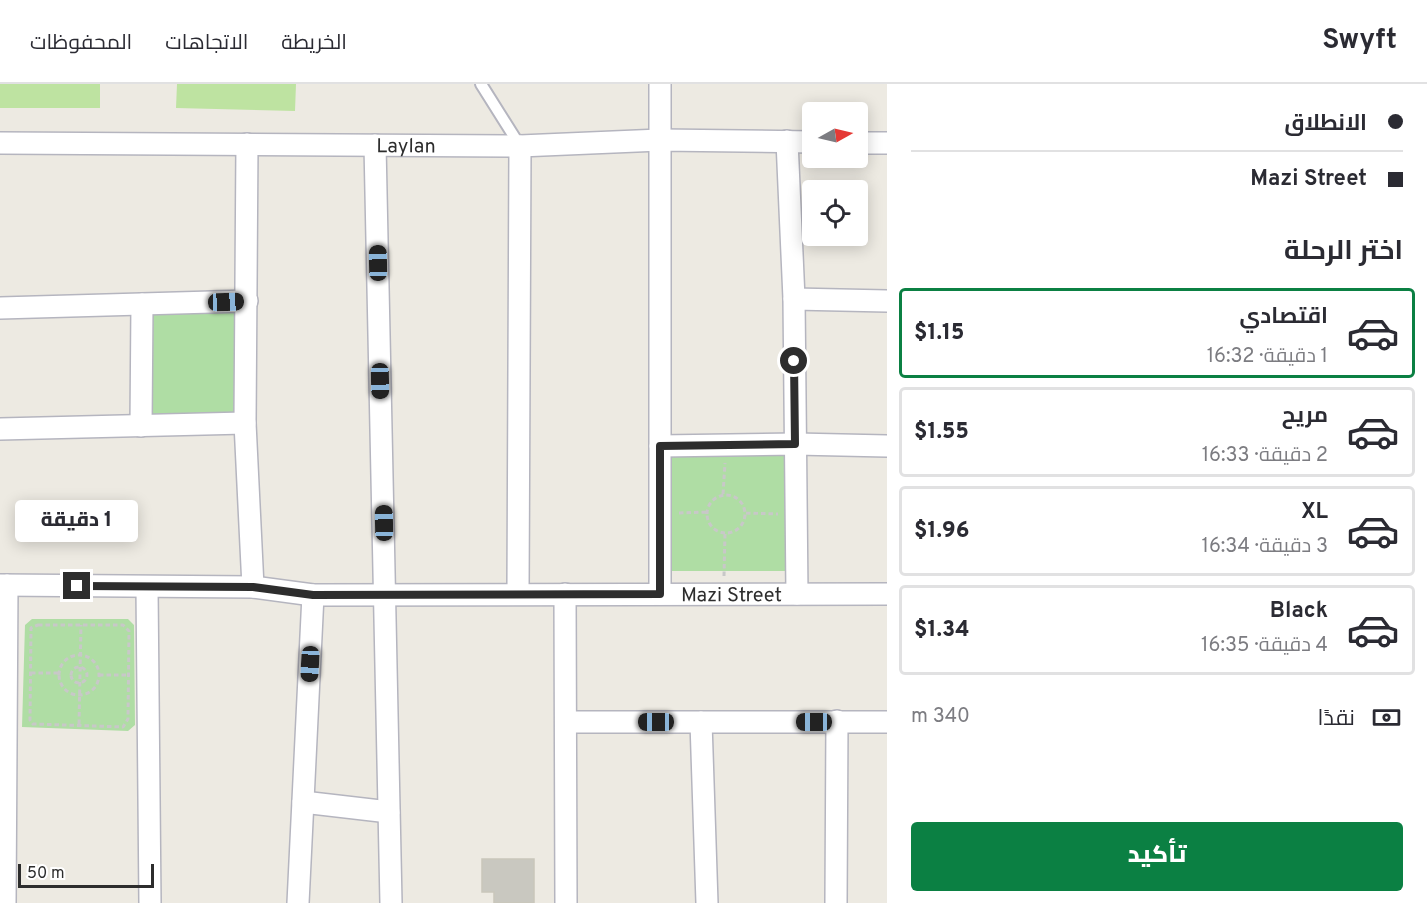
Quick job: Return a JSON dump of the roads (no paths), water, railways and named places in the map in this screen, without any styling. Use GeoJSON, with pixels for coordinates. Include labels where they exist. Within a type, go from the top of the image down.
{"type":"FeatureCollection","features":[{"type":"Feature","properties":{"kind":"street"},"geometry":{"type":"LineString","coordinates":[[660,84],[660,594]]}},
{"type":"Feature","properties":{"kind":"street","name":"Laylan"},"geometry":{"type":"LineString","coordinates":[[0,142],[520,146],[660,140],[802,142]]}},
{"type":"Feature","properties":{"kind":"street"},"geometry":{"type":"LineString","coordinates":[[788,141],[794,299],[797,594]]}},
{"type":"Feature","properties":{"kind":"street"},"geometry":{"type":"LineString","coordinates":[[868,142],[887,143]]}},
{"type":"Feature","properties":{"kind":"street"},"geometry":{"type":"LineString","coordinates":[[247,144],[245,423],[253,587]]}},
{"type":"Feature","properties":{"kind":"street"},"geometry":{"type":"LineString","coordinates":[[375,145],[390,903]]}},
{"type":"Feature","properties":{"kind":"street"},"geometry":{"type":"LineString","coordinates":[[518,593],[520,146]]}},
{"type":"Feature","properties":{"kind":"street"},"geometry":{"type":"LineString","coordinates":[[794,299],[887,300]]}},
{"type":"Feature","properties":{"kind":"street"},"geometry":{"type":"LineString","coordinates":[[0,308],[247,301]]}},
{"type":"Feature","properties":{"kind":"street"},"geometry":{"type":"LineString","coordinates":[[141,426],[142,304]]}},
{"type":"Feature","properties":{"kind":"street"},"geometry":{"type":"LineString","coordinates":[[0,429],[245,423]]}},
{"type":"Feature","properties":{"kind":"street"},"geometry":{"type":"LineString","coordinates":[[660,446],[795,444],[887,446]]}},
{"type":"Feature","properties":{"kind":"street"},"geometry":{"type":"LineString","coordinates":[[4,585],[5,903]]}},
{"type":"Feature","properties":{"kind":"street","name":"Mazi Street"},"geometry":{"type":"LineString","coordinates":[[4,585],[147,588],[253,587],[313,595],[887,594]]}},
{"type":"Feature","properties":{"kind":"street"},"geometry":{"type":"LineString","coordinates":[[147,588],[150,903]]}},
{"type":"Feature","properties":{"kind":"street"},"geometry":{"type":"LineString","coordinates":[[565,594],[566,903]]}},
{"type":"Feature","properties":{"kind":"street"},"geometry":{"type":"LineString","coordinates":[[298,903],[313,595]]}},
{"type":"Feature","properties":{"kind":"street"},"geometry":{"type":"LineString","coordinates":[[566,722],[887,722]]}},
{"type":"Feature","properties":{"kind":"street"},"geometry":{"type":"LineString","coordinates":[[700,722],[707,903]]}},
{"type":"Feature","properties":{"kind":"street"},"geometry":{"type":"LineString","coordinates":[[836,903],[837,722]]}},
{"type":"Feature","properties":{"kind":"street"},"geometry":{"type":"LineString","coordinates":[[303,802],[389,812]]}},
{"type":"Feature","properties":{"kind":"lane"},"geometry":{"type":"LineString","coordinates":[[481,84],[520,146]]}}]}
